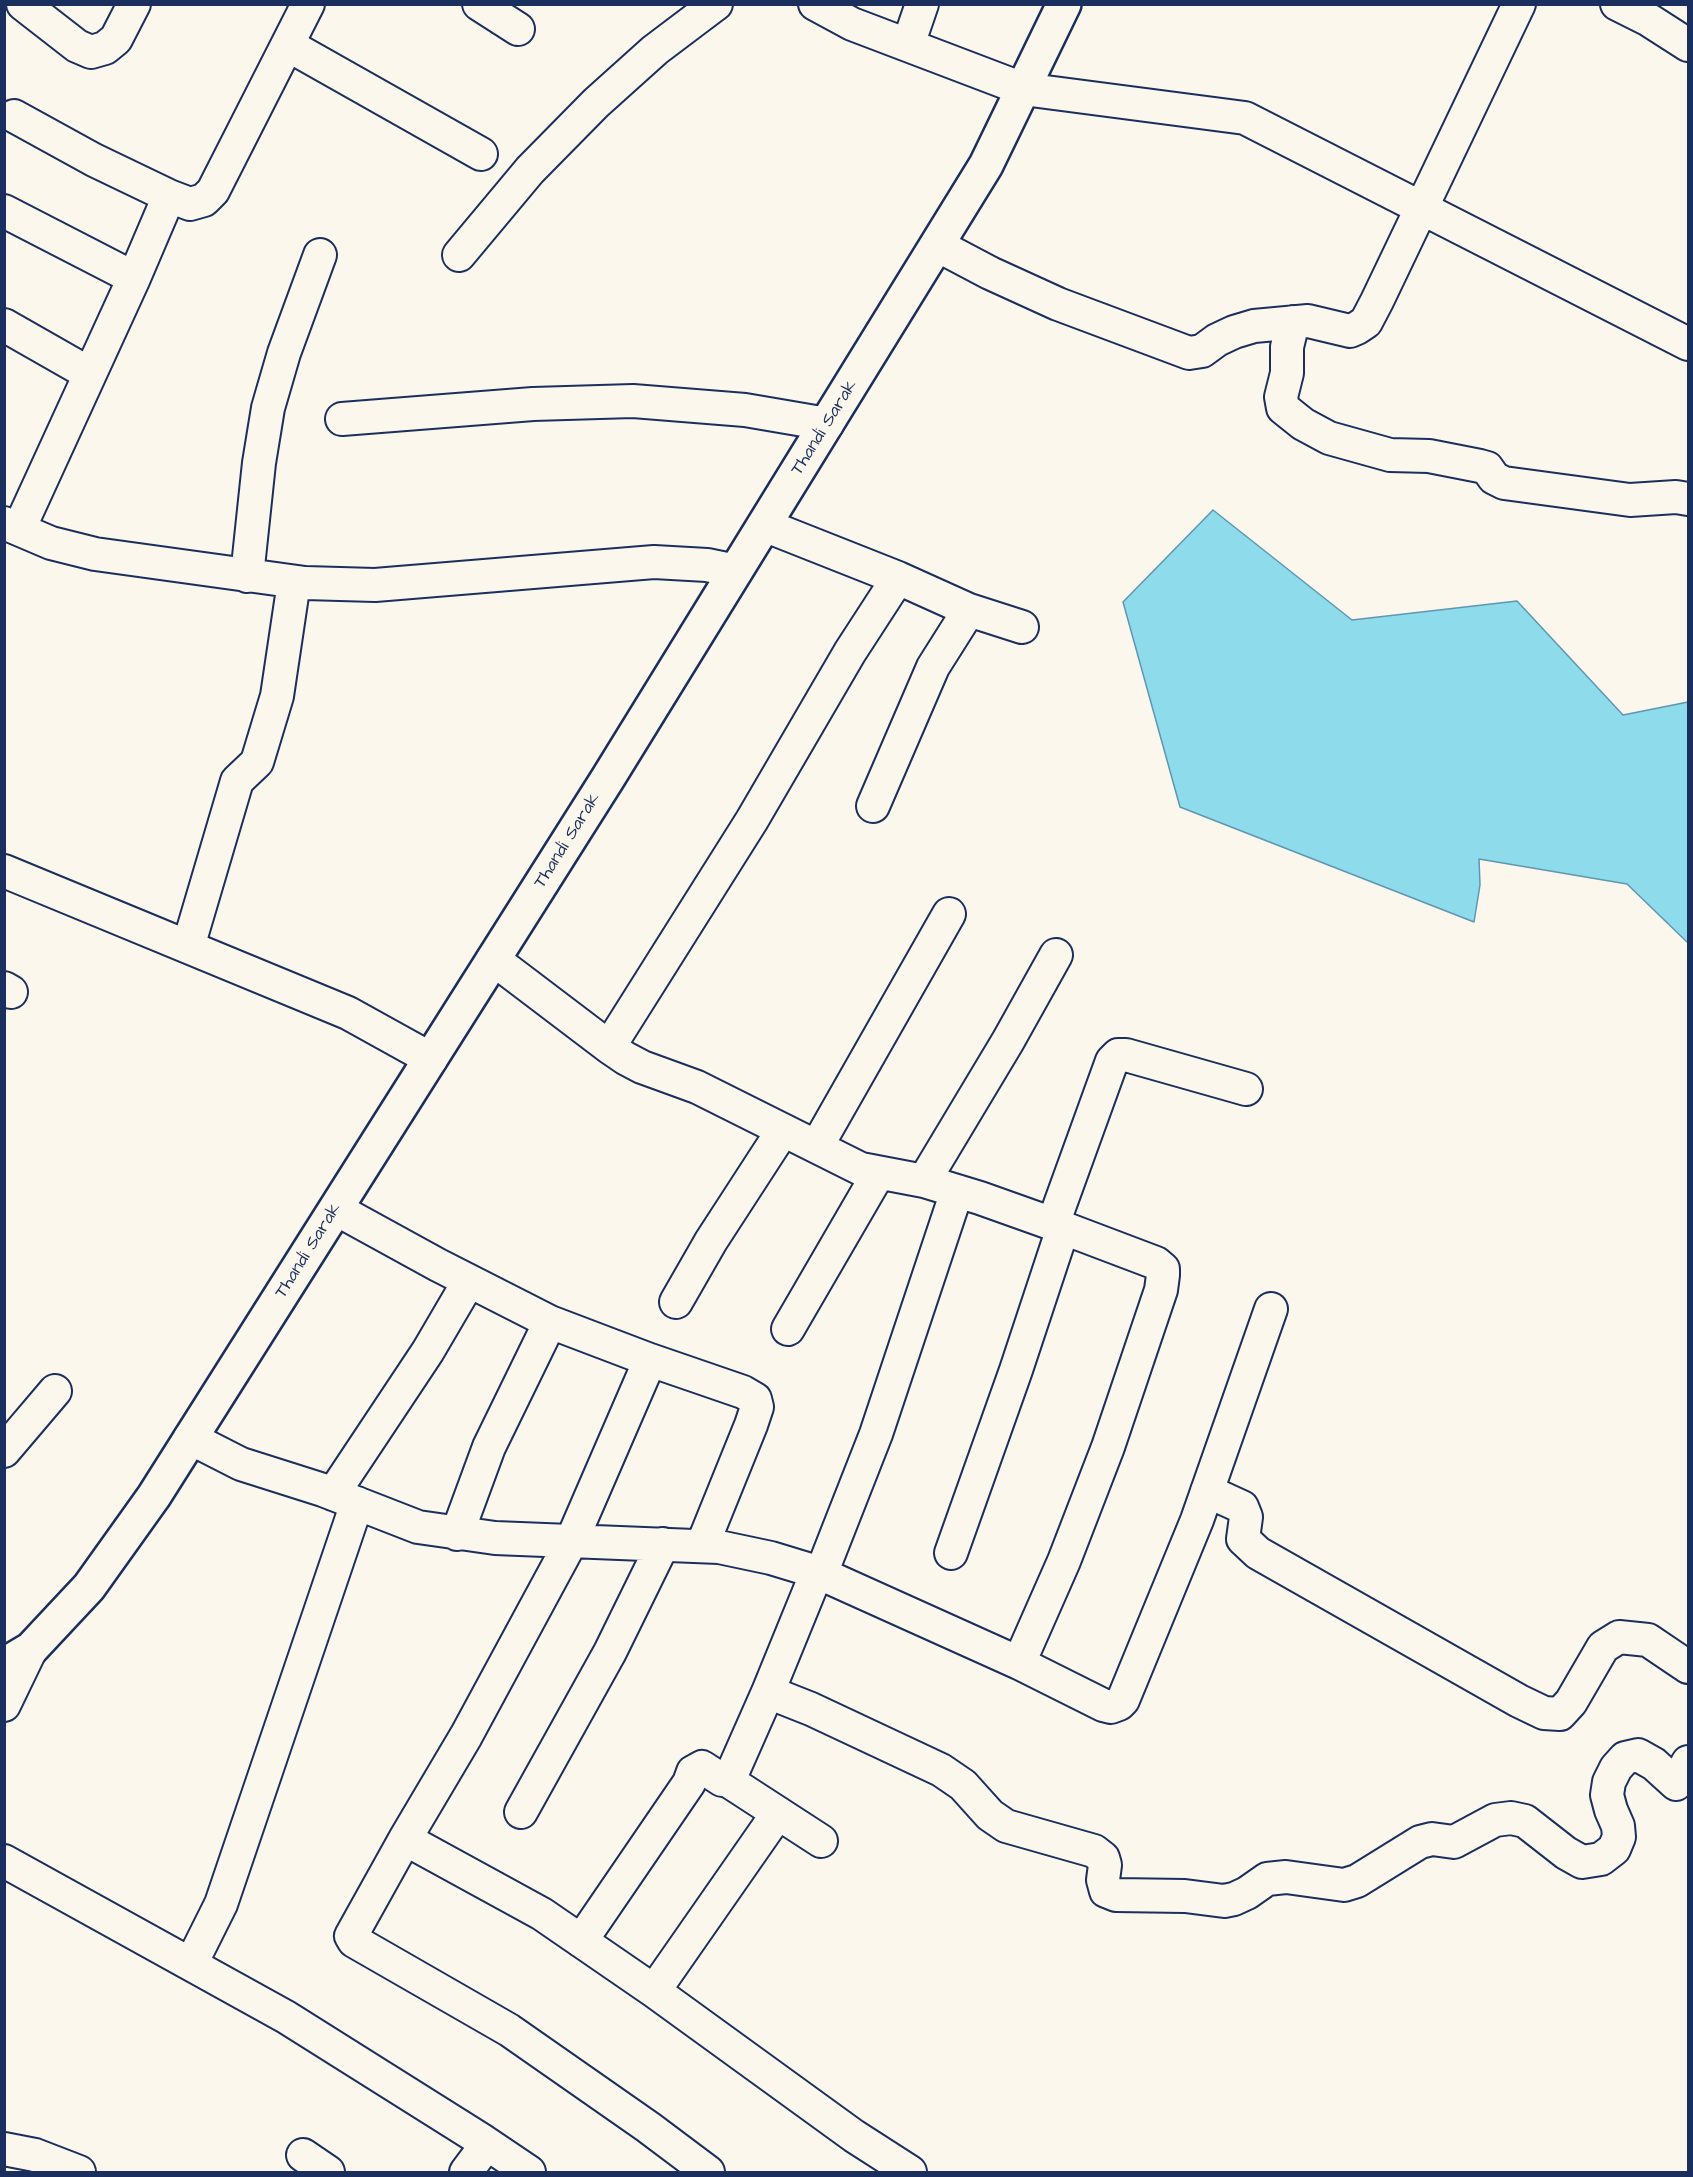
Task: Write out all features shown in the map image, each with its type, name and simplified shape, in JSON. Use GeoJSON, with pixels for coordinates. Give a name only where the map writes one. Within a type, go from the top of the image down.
{"type":"FeatureCollection","features":[{"type":"Feature","properties":{"kind":"main road","name":"Thandi Sarak"},"geometry":{"type":"LineString","coordinates":[[18,1657],[89,1587],[154,1496],[431,1059],[986,165],[1064,4]]}},
{"type":"Feature","properties":{"kind":"street"},"geometry":{"type":"LineString","coordinates":[[23,4],[77,46],[91,52],[105,48],[116,39],[134,4]]}},
{"type":"Feature","properties":{"kind":"street"},"geometry":{"type":"LineString","coordinates":[[14,116],[94,160],[169,196],[190,204],[204,200],[213,191],[308,4]]}},
{"type":"Feature","properties":{"kind":"street"},"geometry":{"type":"LineString","coordinates":[[479,4],[518,30]]}},
{"type":"Feature","properties":{"kind":"street"},"geometry":{"type":"LineString","coordinates":[[459,255],[530,170],[596,103],[656,50],[716,4]]}},
{"type":"Feature","properties":{"kind":"street"},"geometry":{"type":"LineString","coordinates":[[815,4],[852,24],[1023,89],[1245,118],[1689,344]]}},
{"type":"Feature","properties":{"kind":"street"},"geometry":{"type":"LineString","coordinates":[[908,45],[922,4]]}},
{"type":"Feature","properties":{"kind":"street"},"geometry":{"type":"LineString","coordinates":[[937,245],[990,273],[1058,304],[1189,353],[1203,351],[1217,340],[1254,326],[1308,321],[1350,331],[1365,322],[1423,208],[1519,4]]}},
{"type":"Feature","properties":{"kind":"street"},"geometry":{"type":"LineString","coordinates":[[1617,4],[1649,20],[1689,45]]}},
{"type":"Feature","properties":{"kind":"street"},"geometry":{"type":"LineString","coordinates":[[288,45],[480,154]]}},
{"type":"Feature","properties":{"kind":"street"},"geometry":{"type":"LineString","coordinates":[[169,196],[90,374],[12,526],[51,543],[95,554],[294,582],[375,585],[654,562],[707,565],[736,571]]}},
{"type":"Feature","properties":{"kind":"street"},"geometry":{"type":"LineString","coordinates":[[4,211],[134,278]]}},
{"type":"Feature","properties":{"kind":"street"},"geometry":{"type":"LineString","coordinates":[[247,576],[259,462],[268,408],[284,353],[320,255]]}},
{"type":"Feature","properties":{"kind":"street"},"geometry":{"type":"LineString","coordinates":[[1293,322],[1287,347],[1287,373],[1281,397],[1283,408],[1303,424],[1329,438],[1390,455],[1430,456],[1480,466],[1487,468],[1494,478],[1504,483],[1630,500],[1676,497],[1689,499]]}},
{"type":"Feature","properties":{"kind":"street"},"geometry":{"type":"LineString","coordinates":[[4,325],[90,374]]}},
{"type":"Feature","properties":{"kind":"street"},"geometry":{"type":"LineString","coordinates":[[342,419],[533,404],[633,401],[745,410],[827,424]]}},
{"type":"Feature","properties":{"kind":"street"},"geometry":{"type":"LineString","coordinates":[[764,525],[898,578],[969,610],[1022,627]]}},
{"type":"Feature","properties":{"kind":"street"},"geometry":{"type":"LineString","coordinates":[[609,1047],[752,820],[850,652],[898,578]]}},
{"type":"Feature","properties":{"kind":"street"},"geometry":{"type":"LineString","coordinates":[[188,947],[237,781],[257,762],[277,696],[294,582]]}},
{"type":"Feature","properties":{"kind":"street"},"geometry":{"type":"LineString","coordinates":[[873,806],[933,667],[969,610]]}},
{"type":"Feature","properties":{"kind":"street"},"geometry":{"type":"LineString","coordinates":[[4,871],[348,1013],[431,1059]]}},
{"type":"Feature","properties":{"kind":"street"},"geometry":{"type":"LineString","coordinates":[[817,1146],[949,914]]}},
{"type":"Feature","properties":{"kind":"street"},"geometry":{"type":"LineString","coordinates":[[924,1181],[1008,1041],[1056,955]]}},
{"type":"Feature","properties":{"kind":"street"},"geometry":{"type":"LineString","coordinates":[[493,959],[625,1059],[697,1087],[861,1169],[924,1181],[957,1191],[1156,1263],[1162,1269],[1161,1290],[1108,1447],[1064,1561],[1019,1663]]}},
{"type":"Feature","properties":{"kind":"street"},"geometry":{"type":"LineString","coordinates":[[951,1553],[1016,1370],[1058,1226],[1112,1061],[1118,1055],[1126,1055],[1246,1089]]}},
{"type":"Feature","properties":{"kind":"street"},"geometry":{"type":"LineString","coordinates":[[676,1302],[711,1241],[783,1130]]}},
{"type":"Feature","properties":{"kind":"street"},"geometry":{"type":"LineString","coordinates":[[788,1329],[878,1173]]}},
{"type":"Feature","properties":{"kind":"street"},"geometry":{"type":"LineString","coordinates":[[727,1780],[730,1778],[768,1692],[876,1434],[957,1191]]}},
{"type":"Feature","properties":{"kind":"street"},"geometry":{"type":"LineString","coordinates":[[336,1209],[550,1322],[743,1392],[755,1399],[757,1407],[752,1425],[721,1495],[702,1546]]}},
{"type":"Feature","properties":{"kind":"street"},"geometry":{"type":"LineString","coordinates":[[191,1964],[221,1904],[345,1499],[352,1469],[428,1352],[469,1281]]}},
{"type":"Feature","properties":{"kind":"street"},"geometry":{"type":"LineString","coordinates":[[190,1438],[241,1464],[345,1499],[418,1527],[495,1538],[719,1547],[771,1558],[819,1573],[1111,1707],[1123,1700],[1139,1664],[1207,1491],[1271,1308]]}},
{"type":"Feature","properties":{"kind":"street"},"geometry":{"type":"LineString","coordinates":[[457,1534],[489,1447],[550,1322]]}},
{"type":"Feature","properties":{"kind":"street"},"geometry":{"type":"LineString","coordinates":[[650,1360],[572,1540],[466,1736],[352,1932],[354,1941],[510,2030],[708,2172]]}},
{"type":"Feature","properties":{"kind":"street"},"geometry":{"type":"LineString","coordinates":[[4,1451],[55,1391]]}},
{"type":"Feature","properties":{"kind":"street"},"geometry":{"type":"LineString","coordinates":[[1207,1491],[1242,1507],[1246,1516],[1243,1539],[1258,1553],[1544,1713],[1560,1714],[1571,1702],[1603,1647],[1619,1637],[1648,1640],[1689,1667]]}},
{"type":"Feature","properties":{"kind":"street"},"geometry":{"type":"LineString","coordinates":[[521,1812],[609,1652],[663,1544]]}},
{"type":"Feature","properties":{"kind":"street"},"geometry":{"type":"LineString","coordinates":[[4,1705],[18,1657]]}},
{"type":"Feature","properties":{"kind":"street"},"geometry":{"type":"LineString","coordinates":[[768,1692],[811,1709],[941,1770],[963,1785],[990,1815],[1006,1826],[1094,1851],[1103,1858],[1106,1865],[1103,1881],[1106,1891],[1116,1895],[1185,1896],[1224,1901],[1248,1893],[1267,1879],[1286,1877],[1344,1885],[1357,1881],[1420,1842],[1432,1839],[1454,1842],[1496,1820],[1511,1818],[1526,1821],[1566,1853],[1582,1862],[1600,1859],[1614,1849],[1619,1837],[1618,1826],[1607,1795],[1609,1782],[1616,1768],[1625,1758],[1638,1755],[1684,1781]]}},
{"type":"Feature","properties":{"kind":"street"},"geometry":{"type":"LineString","coordinates":[[581,1941],[689,1783],[693,1772],[702,1767],[722,1780],[727,1780],[821,1841]]}},
{"type":"Feature","properties":{"kind":"street"},"geometry":{"type":"LineString","coordinates":[[654,1991],[778,1813]]}},
{"type":"Feature","properties":{"kind":"street"},"geometry":{"type":"LineString","coordinates":[[405,1839],[542,1914],[654,1991],[854,2136],[910,2172]]}},
{"type":"Feature","properties":{"kind":"street"},"geometry":{"type":"LineString","coordinates":[[4,1861],[286,2017],[529,2172]]}},
{"type":"Feature","properties":{"kind":"street"},"geometry":{"type":"LineString","coordinates":[[466,2172],[487,2144]]}},
{"type":"Feature","properties":{"kind":"street"},"geometry":{"type":"LineString","coordinates":[[4,2149],[35,2155],[79,2172]]}},
{"type":"Feature","properties":{"kind":"water"},"geometry":{"type":"Polygon","coordinates":[[[1213,510],[1352,620],[1517,601],[1623,715],[1688,702],[1688,943],[1627,884],[1479,859],[1480,885],[1474,922],[1180,807],[1123,602],[1213,510]]]}}]}
